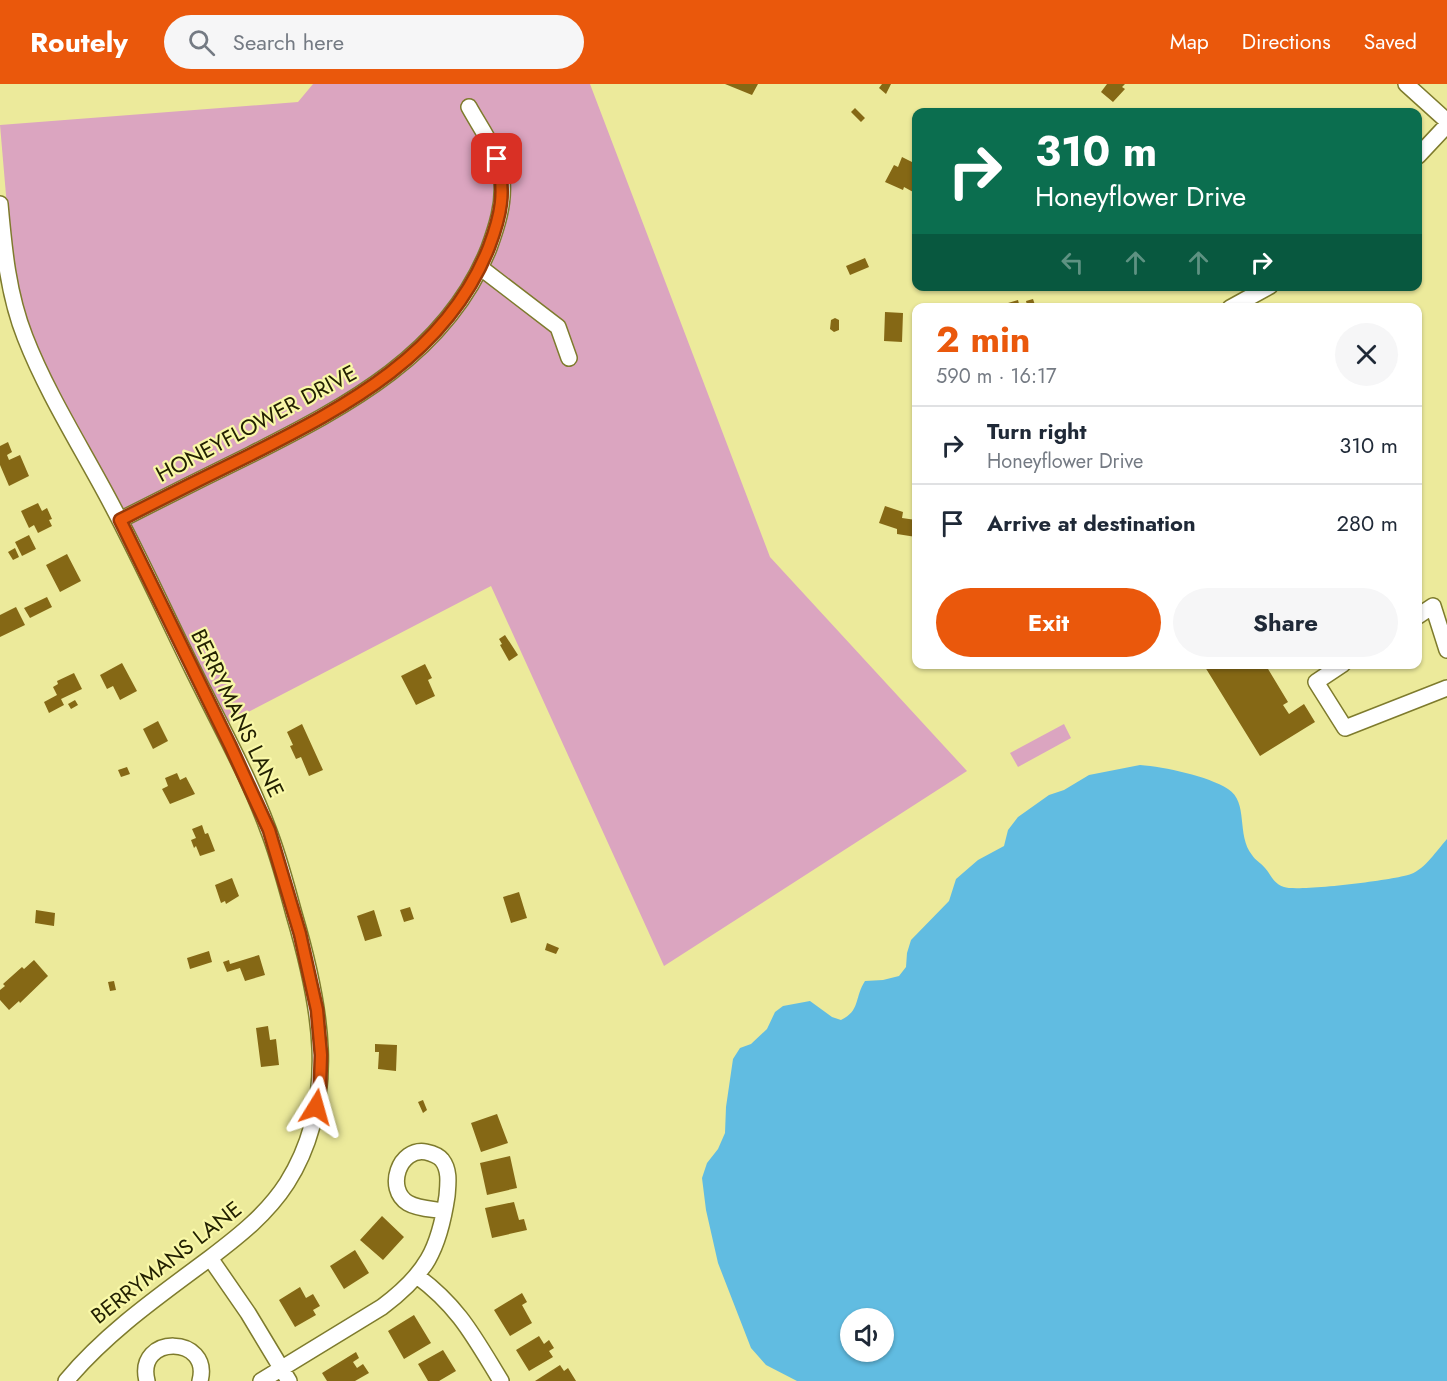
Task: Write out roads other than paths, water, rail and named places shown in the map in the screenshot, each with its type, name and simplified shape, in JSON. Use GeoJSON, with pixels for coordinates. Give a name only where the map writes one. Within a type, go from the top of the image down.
{"type":"FeatureCollection","features":[{"type":"Feature","properties":{"kind":"street"},"geometry":{"type":"LineString","coordinates":[[1406,84],[1447,123],[1422,151]]}},
{"type":"Feature","properties":{"kind":"street","name":"HONEYFLOWER DRIVE"},"geometry":{"type":"LineString","coordinates":[[120,520],[309,424],[371,389],[420,347],[447,319],[480,268],[500,216],[502,179],[497,159],[469,107]]}},
{"type":"Feature","properties":{"kind":"street","name":"BERRYMANS LANE"},"geometry":{"type":"LineString","coordinates":[[0,204],[7,275],[25,337],[37,365],[120,520],[269,830],[300,934],[320,1027],[320,1086],[312,1126],[298,1163],[287,1182],[258,1219],[104,1340],[66,1381]]}},
{"type":"Feature","properties":{"kind":"street"},"geometry":{"type":"LineString","coordinates":[[480,268],[558,327],[569,358]]}},
{"type":"Feature","properties":{"kind":"street"},"geometry":{"type":"LineString","coordinates":[[1239,303],[1261,291]]}},
{"type":"Feature","properties":{"kind":"street"},"geometry":{"type":"LineString","coordinates":[[1422,613],[1433,606],[1447,650]]}},
{"type":"Feature","properties":{"kind":"street"},"geometry":{"type":"LineString","coordinates":[[1336,669],[1316,682],[1345,728],[1447,688]]}},
{"type":"Feature","properties":{"kind":"street"},"geometry":{"type":"LineString","coordinates":[[261,1381],[286,1375],[397,1296],[417,1276],[431,1256],[439,1236],[444,1211]]}},
{"type":"Feature","properties":{"kind":"street"},"geometry":{"type":"LineString","coordinates":[[210,1258],[248,1313],[286,1375]]}},
{"type":"Feature","properties":{"kind":"street"},"geometry":{"type":"LineString","coordinates":[[417,1276],[438,1291],[466,1323],[501,1381]]}},
{"type":"Feature","properties":{"kind":"street"},"geometry":{"type":"LineString","coordinates":[[147,1381],[146,1368],[150,1357],[159,1349],[168,1346],[188,1349],[195,1355],[201,1366],[200,1381]]}},
{"type":"Feature","properties":{"kind":"water"},"geometry":{"type":"Polygon","coordinates":[[[1140,765],[1186,773],[1220,784],[1234,795],[1238,802],[1244,838],[1253,857],[1275,881],[1284,887],[1347,885],[1411,874],[1426,864],[1447,839],[1447,1381],[797,1381],[766,1365],[751,1348],[718,1263],[706,1210],[702,1178],[707,1163],[718,1149],[725,1133],[726,1107],[733,1059],[740,1048],[751,1044],[767,1029],[775,1012],[783,1006],[810,1001],[832,1017],[841,1020],[852,1012],[865,981],[899,976],[906,967],[911,940],[949,901],[956,879],[978,860],[1004,846],[1008,830],[1018,817],[1049,795],[1064,790],[1089,775],[1140,765]]]}}]}
